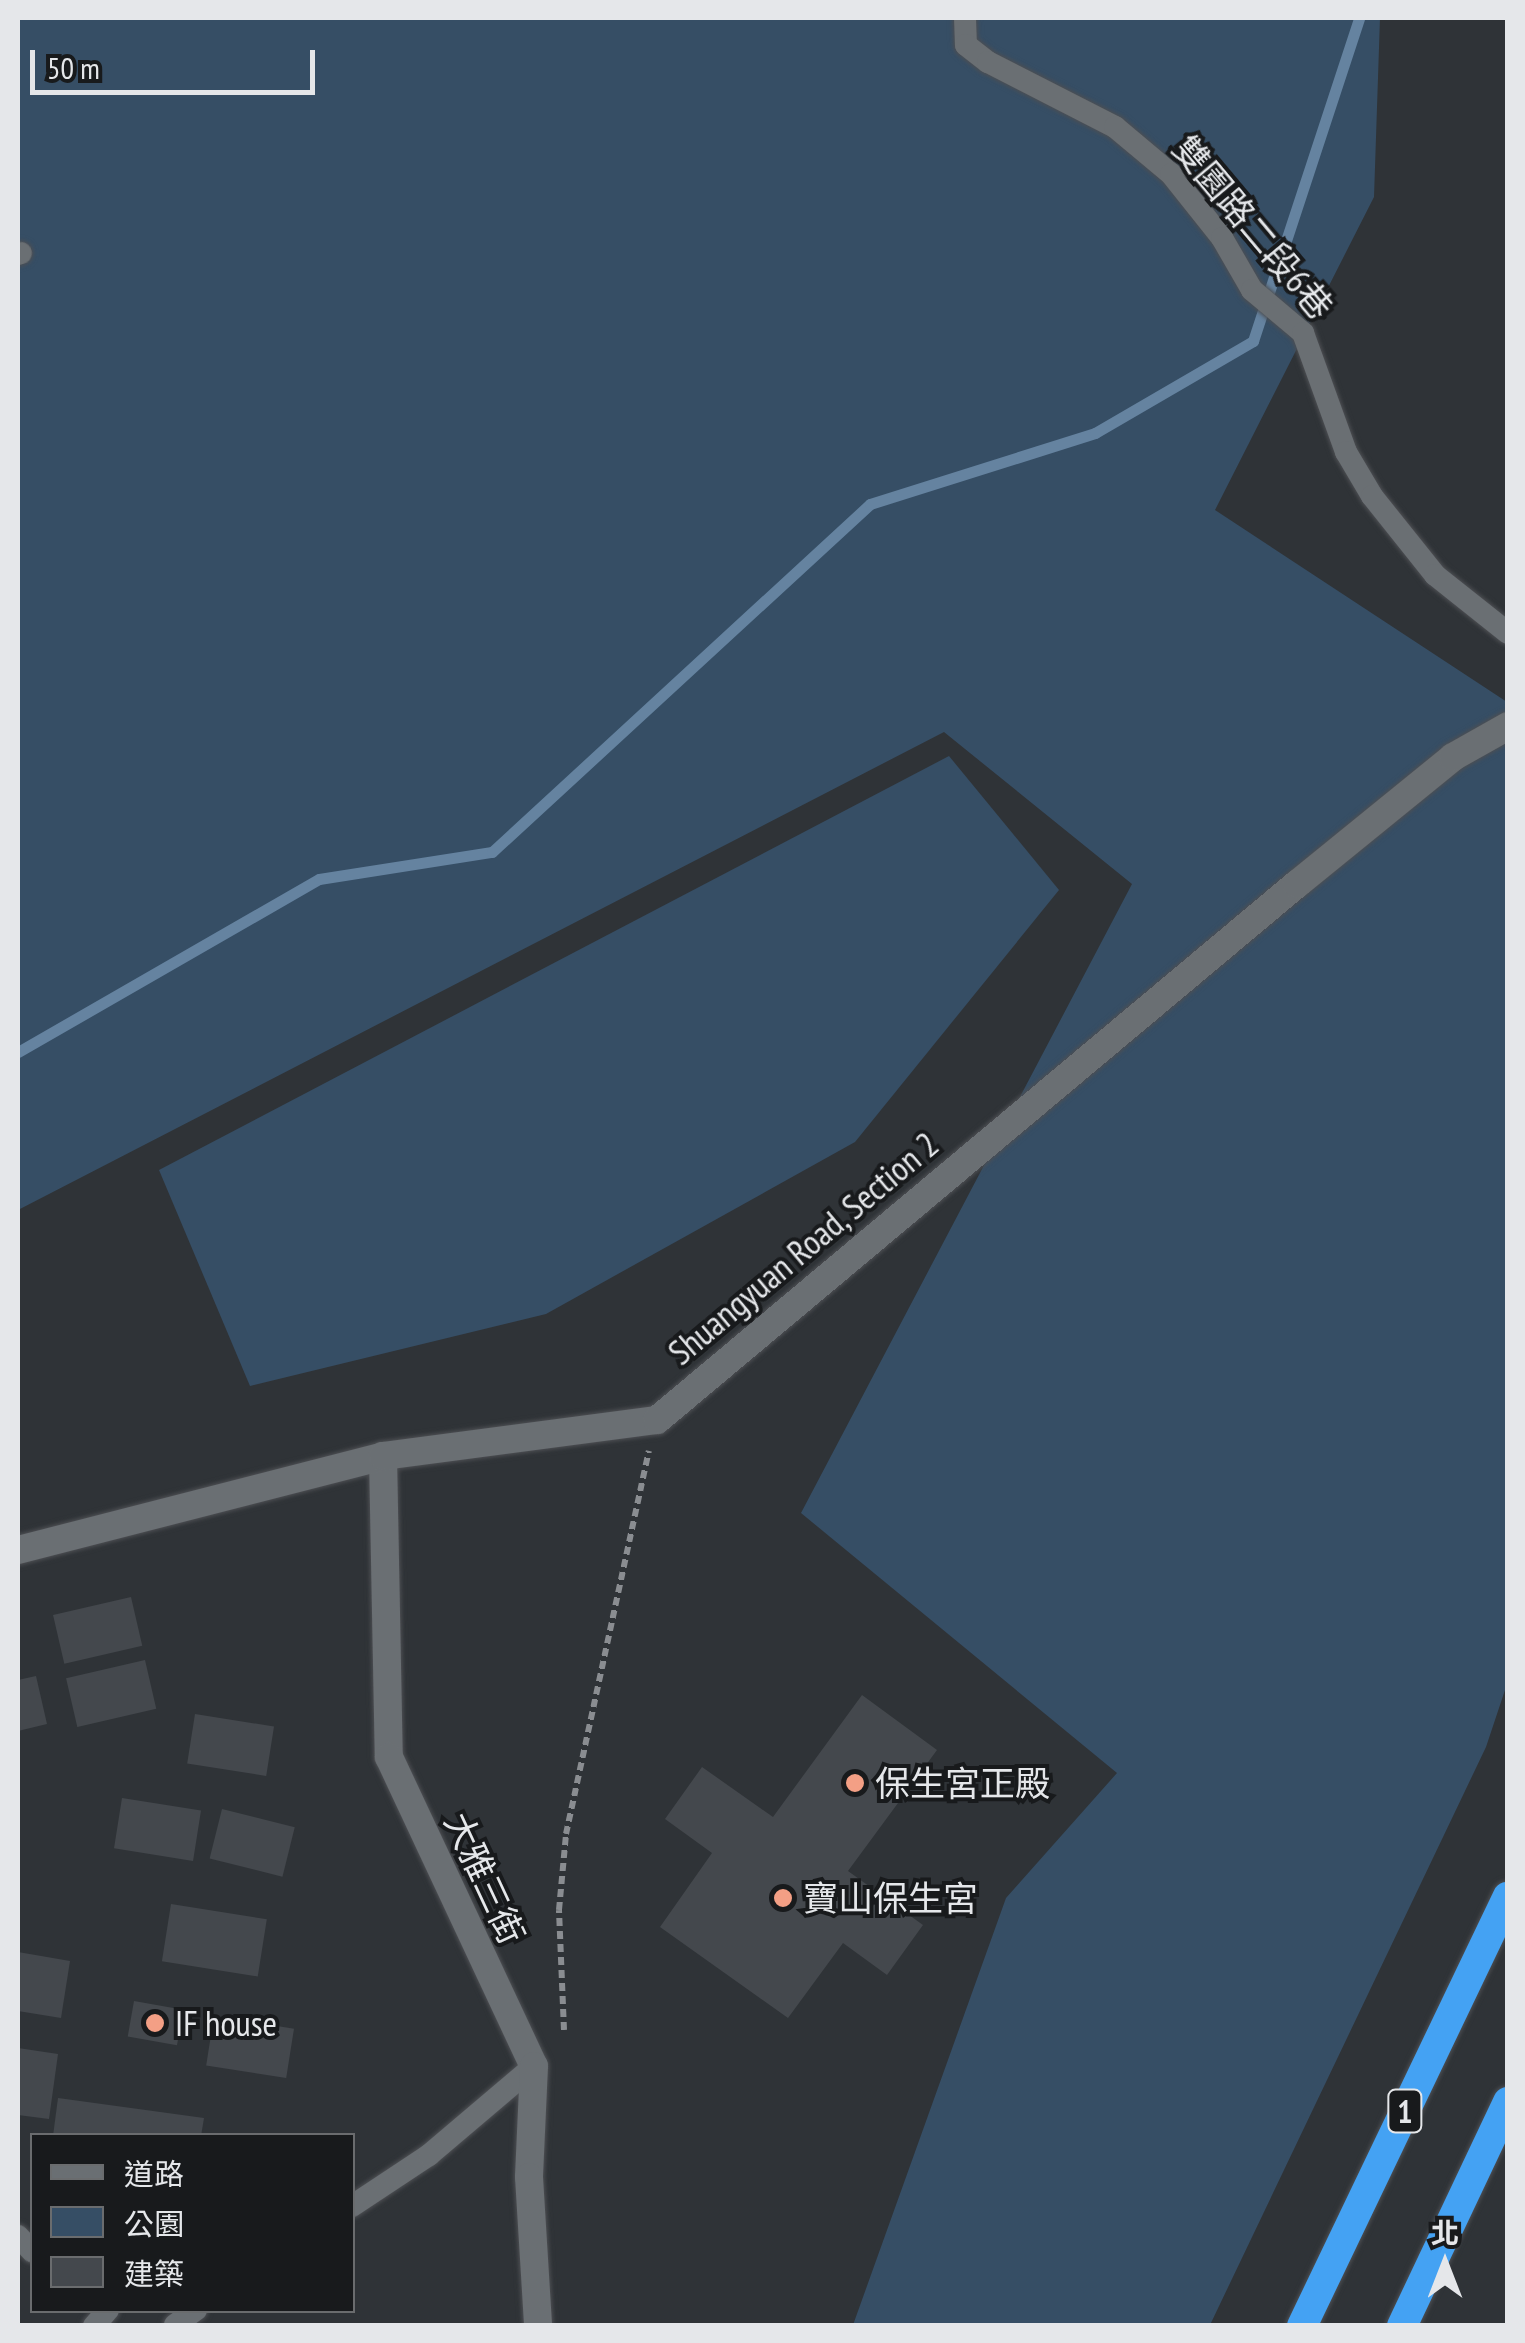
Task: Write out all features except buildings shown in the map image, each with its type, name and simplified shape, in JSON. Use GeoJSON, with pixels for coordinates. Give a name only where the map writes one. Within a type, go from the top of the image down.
{"type":"FeatureCollection","features":[{"type":"Feature","properties":{"kind":"highway","name":"1"},"geometry":{"type":"LineString","coordinates":[[1302,2326],[1508,1897]]}},
{"type":"Feature","properties":{"kind":"highway"},"geometry":{"type":"LineString","coordinates":[[1402,2326],[1508,2102]]}},
{"type":"Feature","properties":{"kind":"street","name":"Shuangyuan Road, Section 2"},"geometry":{"type":"LineString","coordinates":[[657,1420],[1296,884],[1453,758],[1508,726]]}},
{"type":"Feature","properties":{"kind":"street"},"geometry":{"type":"LineString","coordinates":[[18,1550],[382,1456],[657,1420]]}},
{"type":"Feature","properties":{"kind":"street","name":"大雅三街"},"geometry":{"type":"LineString","coordinates":[[382,1456],[389,1757],[534,2066],[530,2194],[538,2326]]}},
{"type":"Feature","properties":{"kind":"lane","name":"雙園路二段6巷"},"geometry":{"type":"LineString","coordinates":[[965,18],[966,45],[988,62],[1116,128],[1171,174],[1222,238],[1252,290],[1303,333],[1346,452],[1372,496],[1435,576],[1508,632]]}},
{"type":"Feature","properties":{"kind":"lane"},"geometry":{"type":"LineString","coordinates":[[355,2204],[429,2155],[534,2066]]}},
{"type":"Feature","properties":{"kind":"path","name":"大雅三街"},"geometry":{"type":"LineString","coordinates":[[564,2030],[558,1910],[566,1834],[657,1420]]}},
{"type":"Feature","properties":{"kind":"green space"},"geometry":{"type":"Polygon","coordinates":[[[18,18],[1380,18],[1374,197],[1215,510],[1507,702],[1507,1684],[1486,1747],[1210,2325],[853,2325],[1006,1898],[1117,1773],[801,1513],[1132,884],[944,732],[18,1210],[18,18]]]}},
{"type":"Feature","properties":{"kind":"green space"},"geometry":{"type":"Polygon","coordinates":[[[949,756],[1059,890],[855,1142],[546,1314],[250,1386],[159,1170],[949,756]]]}},
{"type":"Feature","properties":{"kind":"waterway"},"geometry":{"type":"LineString","coordinates":[[18,1052],[319,879],[492,852],[870,504],[1095,433],[1253,341],[1359,18]]}},
{"type":"Feature","properties":{"kind":"place","name":"保生宮正殿"},"geometry":{"type":"Point","coordinates":[855,1783]}},
{"type":"Feature","properties":{"kind":"place","name":"寶山保生宮"},"geometry":{"type":"Point","coordinates":[783,1898]}},
{"type":"Feature","properties":{"kind":"place","name":"IF house"},"geometry":{"type":"Point","coordinates":[155,2023]}}]}
